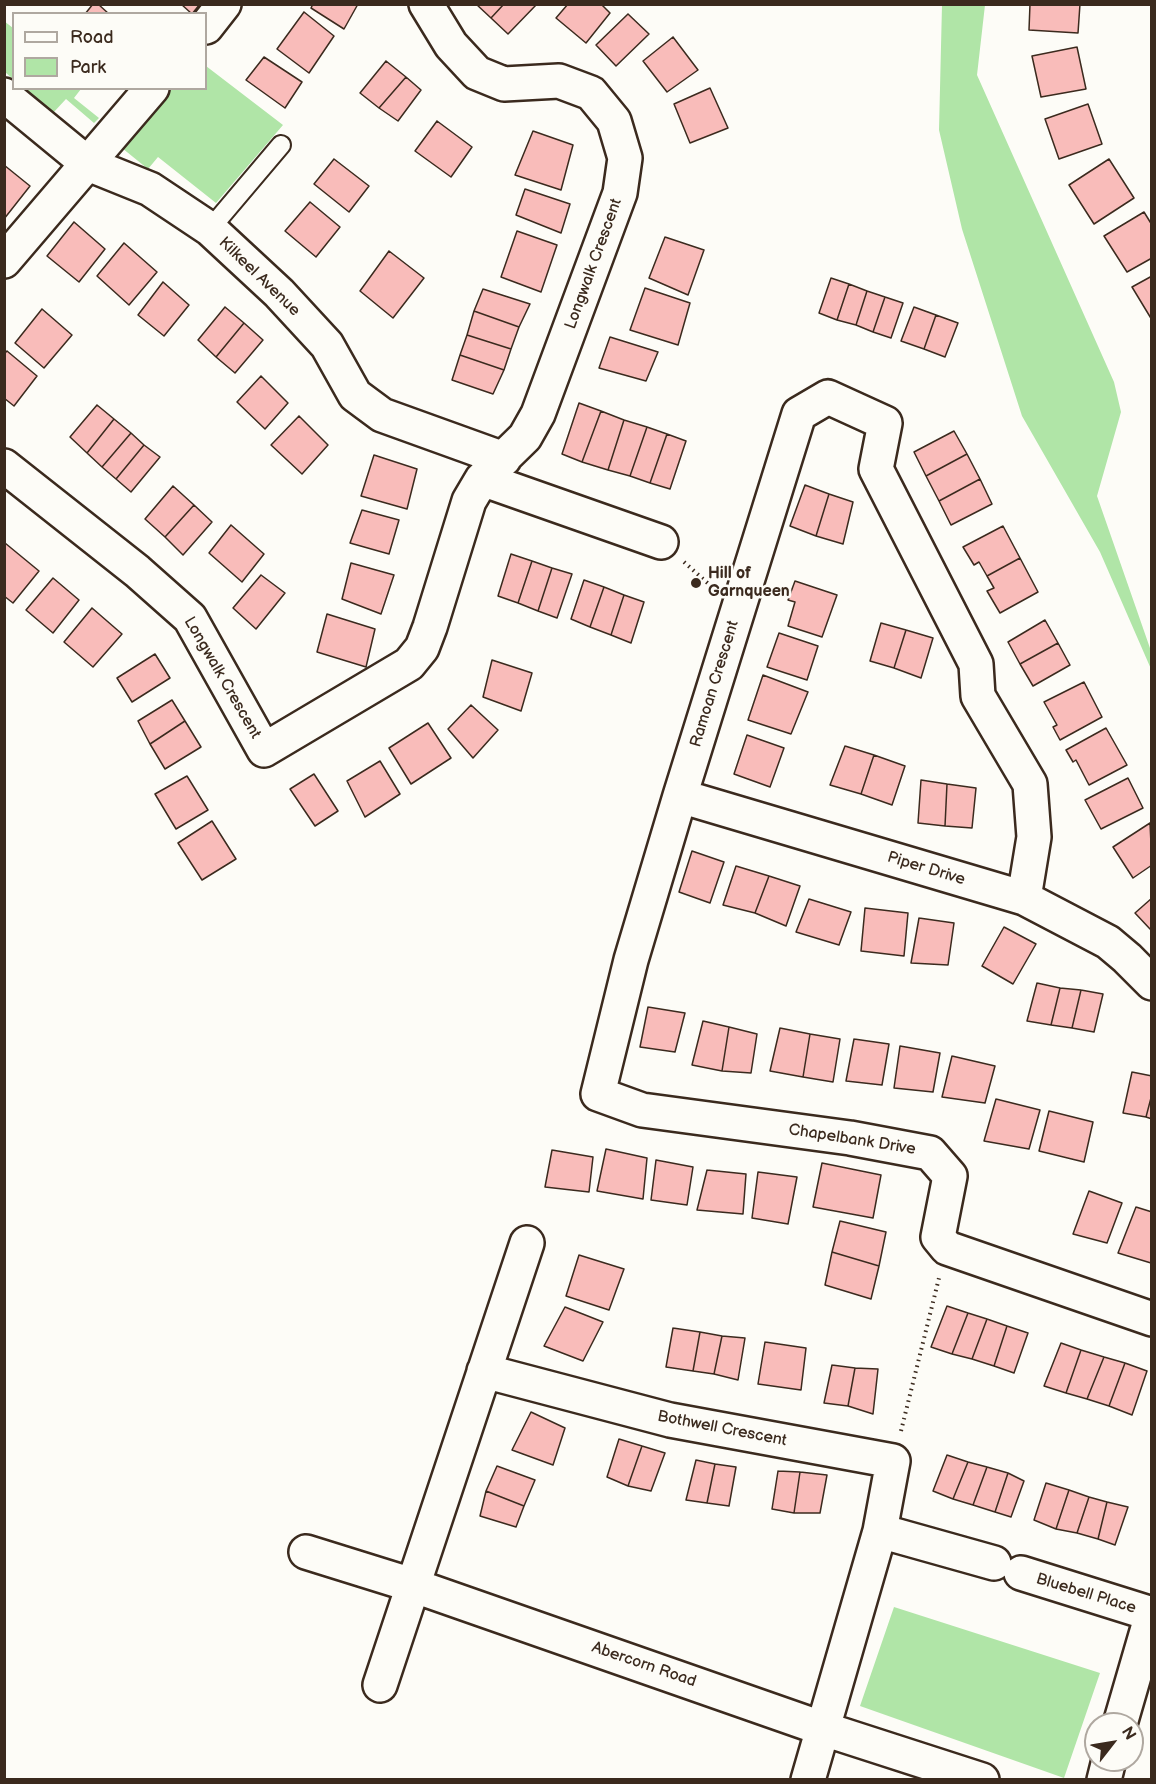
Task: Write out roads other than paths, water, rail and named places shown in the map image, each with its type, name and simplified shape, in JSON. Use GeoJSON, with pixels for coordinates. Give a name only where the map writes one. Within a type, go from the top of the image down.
{"type":"FeatureCollection","features":[{"type":"Feature","properties":{"kind":"street"},"geometry":{"type":"LineString","coordinates":[[207,26],[224,4]]}},
{"type":"Feature","properties":{"kind":"street","name":"Longwalk Crescent"},"geometry":{"type":"LineString","coordinates":[[4,466],[137,571],[190,618],[264,750],[410,664],[422,648],[430,627],[469,501],[493,469],[525,437],[538,414],[620,193],[625,158],[614,121],[591,93],[559,81],[504,84],[477,73],[451,45],[426,4]]}},
{"type":"Feature","properties":{"kind":"street"},"geometry":{"type":"LineString","coordinates":[[4,261],[150,90]]}},
{"type":"Feature","properties":{"kind":"street","name":"Kilkeel Avenue"},"geometry":{"type":"LineString","coordinates":[[4,95],[88,164],[150,189],[210,229],[279,293],[327,345],[355,395],[382,415],[493,469]]}},
{"type":"Feature","properties":{"kind":"street","name":"Ramoan Crescent"},"geometry":{"type":"LineString","coordinates":[[598,1094],[631,960],[799,414],[828,397],[885,423],[876,469],[976,664],[978,696],[1030,784],[1034,837],[1024,898]]}},
{"type":"Feature","properties":{"kind":"street"},"geometry":{"type":"LineString","coordinates":[[493,469],[661,542]]}},
{"type":"Feature","properties":{"kind":"street","name":"Piper Drive"},"geometry":{"type":"LineString","coordinates":[[680,796],[1024,898],[1108,942],[1152,983]]}},
{"type":"Feature","properties":{"kind":"street","name":"Chapelbank Drive"},"geometry":{"type":"LineString","coordinates":[[598,1094],[642,1110],[850,1138],[930,1153],[950,1176],[938,1236],[947,1248],[1152,1319]]}},
{"type":"Feature","properties":{"kind":"street"},"geometry":{"type":"LineString","coordinates":[[380,1684],[527,1243]]}},
{"type":"Feature","properties":{"kind":"street","name":"Bothwell Crescent"},"geometry":{"type":"LineString","coordinates":[[484,1371],[670,1419],[893,1461],[880,1531]]}},
{"type":"Feature","properties":{"kind":"street"},"geometry":{"type":"LineString","coordinates":[[808,1779],[880,1531]]}},
{"type":"Feature","properties":{"kind":"street","name":"Bluebell Place"},"geometry":{"type":"LineString","coordinates":[[880,1531],[1152,1614],[1123,1712]]}},
{"type":"Feature","properties":{"kind":"street","name":"Abercorn Road"},"geometry":{"type":"LineString","coordinates":[[306,1552],[412,1585],[824,1729],[982,1779]]}},
{"type":"Feature","properties":{"kind":"lane"},"geometry":{"type":"LineString","coordinates":[[210,229],[280,145]]}},
{"type":"Feature","properties":{"kind":"place","name":"Hill of Garnqueen"},"geometry":{"type":"Point","coordinates":[696,583]}}]}
